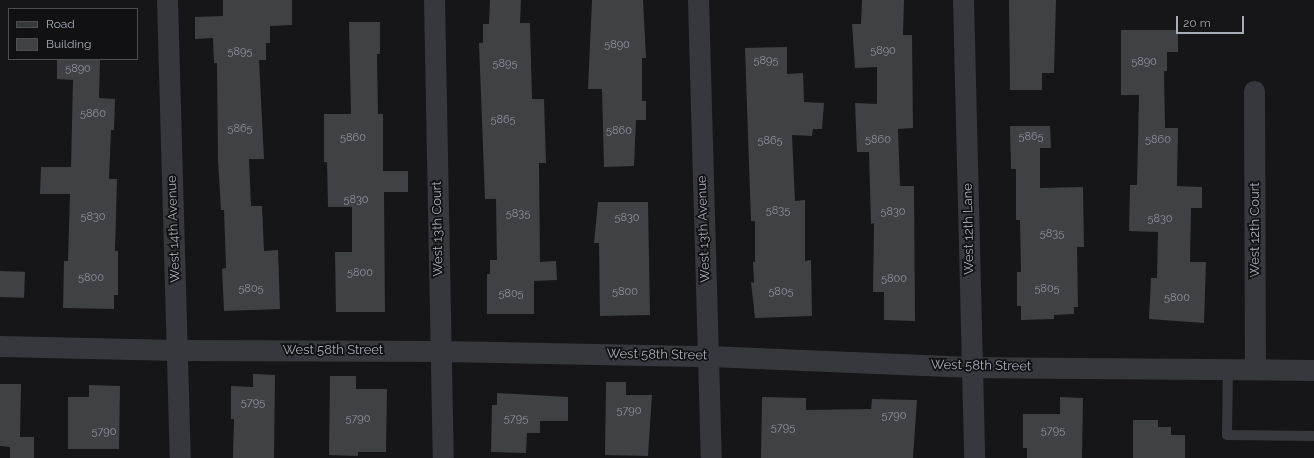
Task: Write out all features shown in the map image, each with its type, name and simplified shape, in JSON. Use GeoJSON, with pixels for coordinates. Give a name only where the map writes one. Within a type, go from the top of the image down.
{"type":"FeatureCollection","features":[{"type":"Feature","properties":{"kind":"street","name":"West 14th Avenue"},"geometry":{"type":"LineString","coordinates":[[167,0],[180,458]]}},
{"type":"Feature","properties":{"kind":"street","name":"West 13th Court"},"geometry":{"type":"LineString","coordinates":[[434,0],[442,458]]}},
{"type":"Feature","properties":{"kind":"street","name":"West 13th Avenue"},"geometry":{"type":"LineString","coordinates":[[698,0],[711,458]]}},
{"type":"Feature","properties":{"kind":"street","name":"West 12th Lane"},"geometry":{"type":"LineString","coordinates":[[963,0],[974,458]]}},
{"type":"Feature","properties":{"kind":"street","name":"West 12th Court"},"geometry":{"type":"LineString","coordinates":[[1254,91],[1255,369]]}},
{"type":"Feature","properties":{"kind":"street","name":"West 58th Street"},"geometry":{"type":"LineString","coordinates":[[0,346],[177,350],[440,351],[708,356],[972,367],[1228,368],[1314,370]]}},
{"type":"Feature","properties":{"kind":"lane"},"geometry":{"type":"LineString","coordinates":[[1228,368],[1228,435],[1314,436]]}},
{"type":"Feature","properties":{"kind":"building"},"geometry":{"type":"Polygon","coordinates":[[[223,0],[292,0],[292,25],[270,26],[270,43],[266,43],[266,60],[259,60],[264,159],[249,159],[251,206],[262,206],[264,251],[278,250],[280,309],[224,311],[222,269],[226,268],[224,210],[221,210],[218,160],[217,63],[214,63],[213,38],[195,39],[195,17],[223,16],[223,0]]]}},
{"type":"Feature","properties":{"kind":"building"},"geometry":{"type":"Polygon","coordinates":[[[490,0],[521,0],[520,23],[530,23],[532,99],[544,99],[546,163],[539,163],[540,262],[556,261],[557,280],[534,281],[534,314],[487,314],[487,274],[490,274],[490,260],[497,260],[496,199],[485,199],[479,43],[483,43],[483,24],[489,24],[490,0]]]}},
{"type":"Feature","properties":{"kind":"building"},"geometry":{"type":"Polygon","coordinates":[[[592,0],[643,0],[646,58],[642,58],[642,101],[646,101],[646,120],[636,120],[634,166],[604,167],[602,89],[588,89],[592,0]]]}},
{"type":"Feature","properties":{"kind":"building"},"geometry":{"type":"Polygon","coordinates":[[[862,0],[904,0],[903,35],[912,35],[913,128],[898,129],[900,186],[914,186],[915,321],[884,320],[884,292],[873,292],[874,223],[871,224],[869,152],[857,152],[855,103],[877,104],[877,67],[855,68],[852,24],[861,24],[862,0]]]}},
{"type":"Feature","properties":{"kind":"building"},"geometry":{"type":"Polygon","coordinates":[[[1009,0],[1056,0],[1054,73],[1042,73],[1042,90],[1010,90],[1009,0]]]}},
{"type":"Feature","properties":{"kind":"building"},"geometry":{"type":"Polygon","coordinates":[[[349,22],[380,22],[380,54],[377,54],[378,114],[383,114],[383,171],[408,171],[408,192],[384,192],[385,312],[336,312],[335,252],[352,252],[352,207],[328,207],[327,162],[324,162],[324,114],[351,114],[349,22]]]}},
{"type":"Feature","properties":{"kind":"building"},"geometry":{"type":"Polygon","coordinates":[[[1121,30],[1178,30],[1178,52],[1167,52],[1167,71],[1164,71],[1165,128],[1178,128],[1177,186],[1202,187],[1202,208],[1191,208],[1190,262],[1206,262],[1204,323],[1149,319],[1151,278],[1157,278],[1158,232],[1129,231],[1130,185],[1137,185],[1139,95],[1121,95],[1121,30]]]}},
{"type":"Feature","properties":{"kind":"building"},"geometry":{"type":"Polygon","coordinates":[[[787,47],[787,74],[803,73],[804,102],[824,103],[822,129],[813,129],[812,136],[792,135],[795,201],[805,200],[805,261],[811,260],[812,316],[755,318],[751,282],[754,283],[753,262],[755,262],[755,221],[751,221],[745,48],[787,47]]]}},
{"type":"Feature","properties":{"kind":"building"},"geometry":{"type":"Polygon","coordinates":[[[57,60],[100,60],[99,98],[115,99],[114,130],[111,130],[109,179],[117,179],[115,251],[118,251],[118,295],[114,295],[114,309],[63,308],[64,261],[68,261],[70,194],[40,194],[41,167],[71,167],[73,80],[57,79],[57,60]]]}},
{"type":"Feature","properties":{"kind":"building"},"geometry":{"type":"Polygon","coordinates":[[[1010,126],[1050,126],[1051,148],[1040,148],[1040,188],[1083,187],[1084,247],[1077,247],[1078,307],[1074,307],[1074,314],[1054,315],[1054,319],[1021,320],[1021,306],[1017,306],[1017,272],[1021,272],[1020,220],[1016,220],[1016,169],[1011,169],[1010,126]]]}},
{"type":"Feature","properties":{"kind":"building"},"geometry":{"type":"Polygon","coordinates":[[[598,202],[648,202],[650,315],[600,316],[599,243],[594,243],[598,202]]]}},
{"type":"Feature","properties":{"kind":"building"},"geometry":{"type":"Polygon","coordinates":[[[0,271],[25,272],[24,298],[0,297],[0,271]]]}},
{"type":"Feature","properties":{"kind":"building"},"geometry":{"type":"Polygon","coordinates":[[[253,374],[275,375],[274,458],[233,458],[234,419],[231,419],[231,386],[253,387],[253,374]]]}},
{"type":"Feature","properties":{"kind":"building"},"geometry":{"type":"Polygon","coordinates":[[[330,376],[356,376],[356,389],[387,389],[386,452],[358,452],[358,456],[329,455],[330,376]]]}},
{"type":"Feature","properties":{"kind":"building"},"geometry":{"type":"Polygon","coordinates":[[[606,382],[626,382],[626,395],[652,395],[648,456],[605,455],[606,382]]]}},
{"type":"Feature","properties":{"kind":"building"},"geometry":{"type":"Polygon","coordinates":[[[0,384],[21,384],[20,437],[34,437],[34,458],[10,458],[10,447],[0,446],[0,384]]]}},
{"type":"Feature","properties":{"kind":"building"},"geometry":{"type":"Polygon","coordinates":[[[89,385],[120,386],[119,449],[68,449],[68,397],[89,397],[89,385]]]}},
{"type":"Feature","properties":{"kind":"building"},"geometry":{"type":"Polygon","coordinates":[[[497,393],[568,397],[568,421],[540,421],[540,433],[527,433],[526,453],[491,452],[492,405],[497,405],[497,393]]]}},
{"type":"Feature","properties":{"kind":"building"},"geometry":{"type":"Polygon","coordinates":[[[762,397],[806,398],[806,410],[871,409],[872,399],[917,400],[913,458],[761,458],[762,397]]]}},
{"type":"Feature","properties":{"kind":"building"},"geometry":{"type":"Polygon","coordinates":[[[1060,397],[1083,398],[1082,458],[1027,458],[1027,448],[1023,448],[1023,414],[1060,414],[1060,397]]]}},
{"type":"Feature","properties":{"kind":"building"},"geometry":{"type":"Polygon","coordinates":[[[1133,420],[1158,420],[1158,427],[1171,427],[1171,435],[1185,435],[1185,458],[1133,458],[1133,420]]]}}]}
